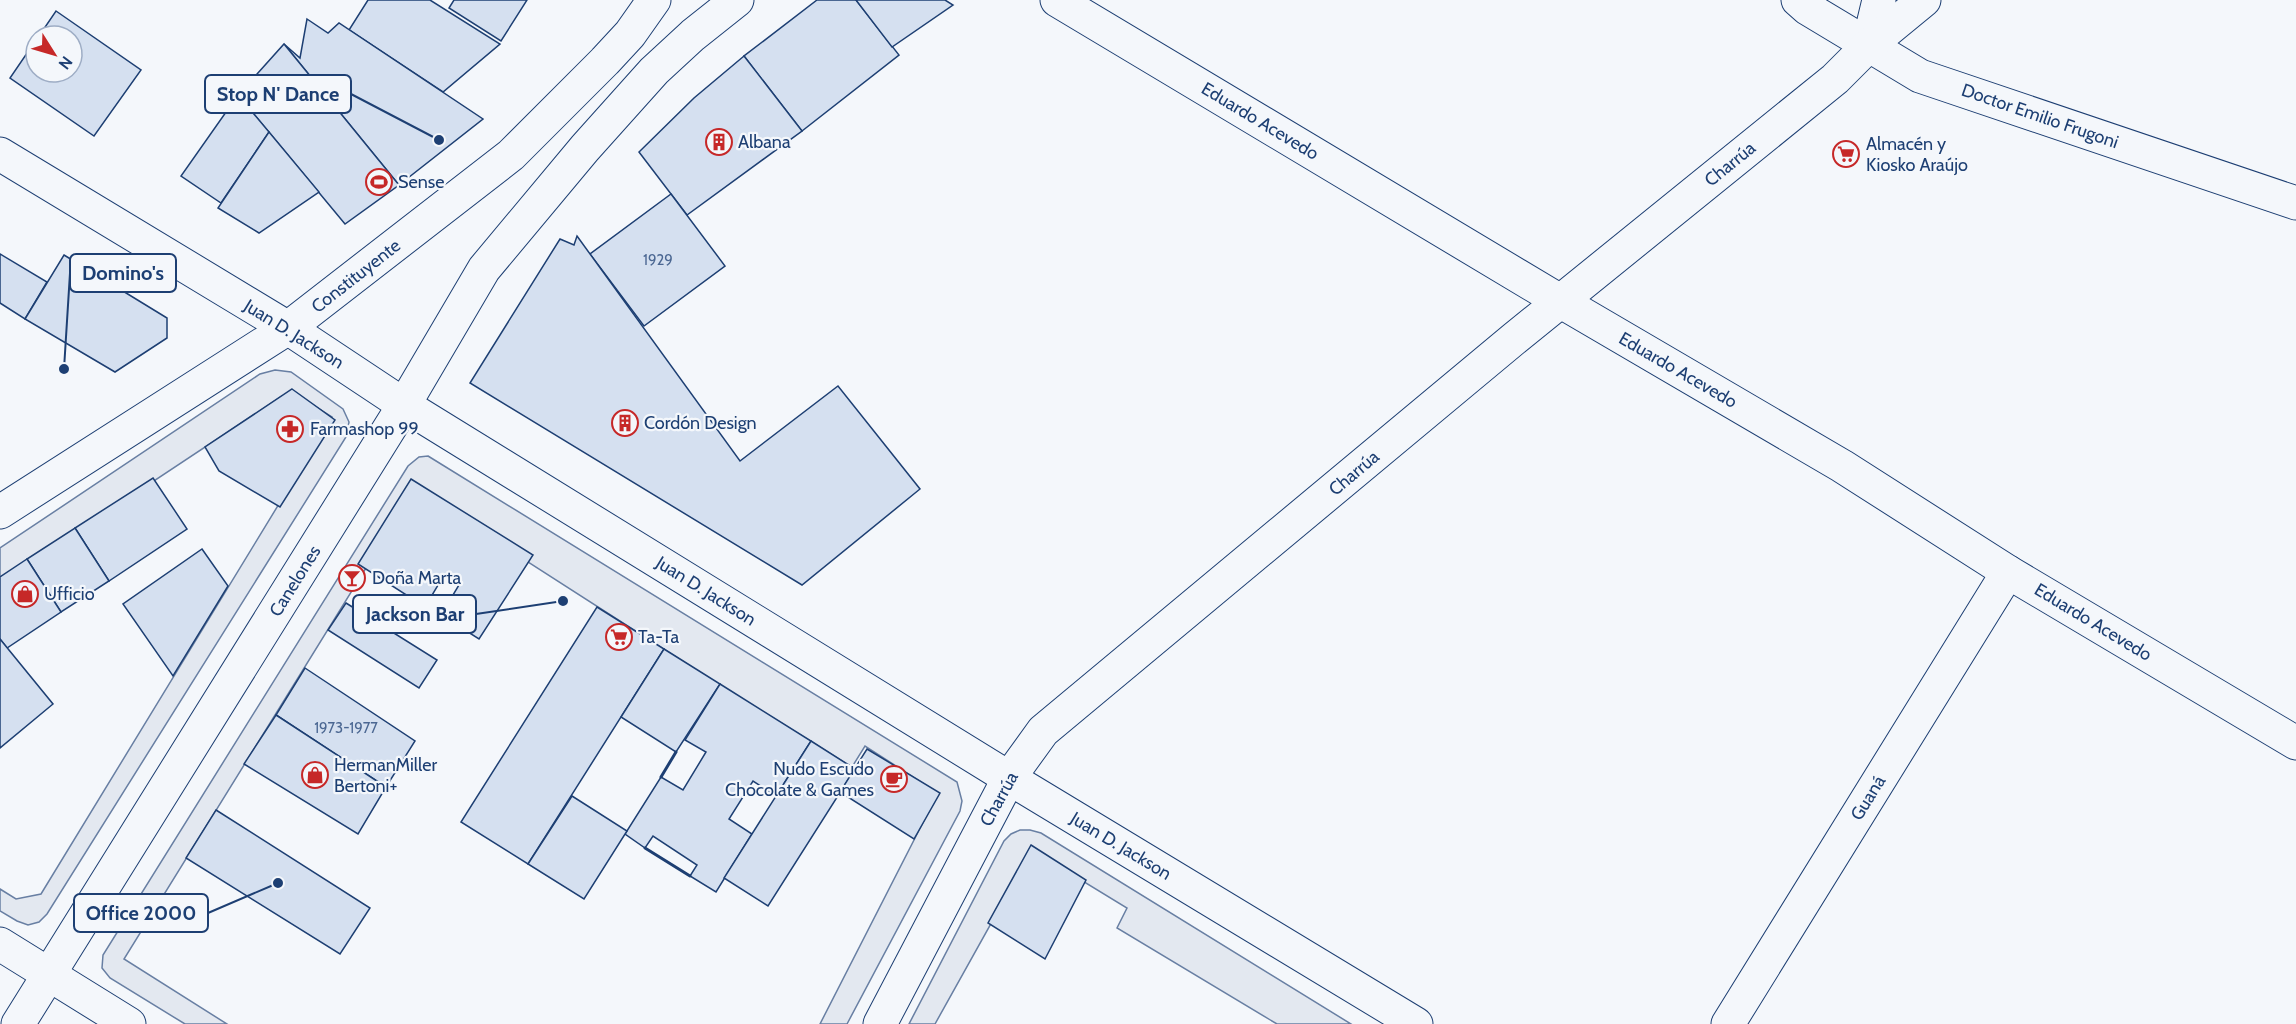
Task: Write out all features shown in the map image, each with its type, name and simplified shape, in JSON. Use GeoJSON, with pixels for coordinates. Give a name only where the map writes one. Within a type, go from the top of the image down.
{"type":"FeatureCollection","features":[{"type":"Feature","properties":{"kind":"street","name":"Constituyente"},"geometry":{"type":"LineString","coordinates":[[0,512],[288,328],[511,155],[630,34],[654,0]]}},
{"type":"Feature","properties":{"kind":"street","name":"Canelones"},"geometry":{"type":"LineString","coordinates":[[18,1024],[404,405],[484,269],[585,148],[654,71],[693,35],[737,0]]}},
{"type":"Feature","properties":{"kind":"street","name":"Eduardo Acevedo"},"geometry":{"type":"LineString","coordinates":[[1057,0],[1560,301],[1842,465],[2008,572],[2296,743]]}},
{"type":"Feature","properties":{"kind":"street","name":"Doctor Emilio Frugoni"},"geometry":{"type":"LineString","coordinates":[[1798,0],[1807,8],[1920,76],[2296,203]]}},
{"type":"Feature","properties":{"kind":"street"},"geometry":{"type":"LineString","coordinates":[[1868,46],[1879,0]]}},
{"type":"Feature","properties":{"kind":"street","name":"Charrúa"},"geometry":{"type":"LineString","coordinates":[[880,1024],[1009,778],[1043,731],[1560,301],[1835,79],[1868,46],[1924,0]]}},
{"type":"Feature","properties":{"kind":"street","name":"Juan D. Jackson"},"geometry":{"type":"LineString","coordinates":[[0,154],[288,328],[404,405],[1009,778],[1416,1024]]}},
{"type":"Feature","properties":{"kind":"street","name":"Guaná"},"geometry":{"type":"LineString","coordinates":[[1728,1024],[2008,572]]}},
{"type":"Feature","properties":{"kind":"street"},"geometry":{"type":"LineString","coordinates":[[0,944],[129,1024]]}},
{"type":"Feature","properties":{"kind":"shaded area"},"geometry":{"type":"Polygon","coordinates":[[[275,370],[291,372],[343,409],[349,422],[346,437],[47,914],[39,922],[28,925],[17,921],[0,911],[0,889],[16,899],[41,894],[332,417],[297,395],[282,396],[0,583],[0,548],[260,374],[275,370]]]}},
{"type":"Feature","properties":{"kind":"shaded area"},"geometry":{"type":"Polygon","coordinates":[[[428,456],[957,782],[962,801],[960,811],[847,1024],[820,1024],[938,793],[865,746],[852,767],[430,499],[405,505],[124,959],[227,1024],[185,1024],[110,978],[102,968],[103,955],[408,466],[419,457],[428,456]]]}},
{"type":"Feature","properties":{"kind":"shaded area"},"geometry":{"type":"Polygon","coordinates":[[[1020,830],[1041,833],[1351,1024],[1277,1024],[1117,928],[1127,908],[1032,850],[935,1024],[909,1024],[1004,841],[1011,834],[1020,830]]]}},
{"type":"Feature","properties":{"kind":"building"},"geometry":{"type":"Polygon","coordinates":[[[368,0],[430,0],[500,44],[443,92],[349,30],[368,0]]]}},
{"type":"Feature","properties":{"kind":"building"},"geometry":{"type":"Polygon","coordinates":[[[454,0],[527,0],[501,41],[449,8],[454,0]]]}},
{"type":"Feature","properties":{"kind":"building"},"geometry":{"type":"Polygon","coordinates":[[[817,0],[856,0],[899,55],[802,131],[744,56],[817,0]]]}},
{"type":"Feature","properties":{"kind":"building"},"geometry":{"type":"Polygon","coordinates":[[[856,0],[945,0],[953,5],[892,47],[856,0]]]}},
{"type":"Feature","properties":{"kind":"building"},"geometry":{"type":"Polygon","coordinates":[[[56,11],[75,24],[47,24],[56,11]]]}},
{"type":"Feature","properties":{"kind":"building"},"geometry":{"type":"Polygon","coordinates":[[[307,19],[328,33],[339,23],[483,119],[399,185],[284,44],[300,58],[307,19]]]}},
{"type":"Feature","properties":{"kind":"building"},"geometry":{"type":"Polygon","coordinates":[[[84,30],[141,70],[94,136],[10,78],[24,58],[24,84],[84,84],[84,30]]]}},
{"type":"Feature","properties":{"kind":"building"},"geometry":{"type":"Polygon","coordinates":[[[284,44],[399,185],[345,224],[238,95],[284,44]]]}},
{"type":"Feature","properties":{"kind":"building","name":"Albana"},"geometry":{"type":"Polygon","coordinates":[[[744,56],[802,131],[687,215],[639,152],[694,98],[744,56]]]}},
{"type":"Feature","properties":{"kind":"building"},"geometry":{"type":"Polygon","coordinates":[[[238,95],[269,132],[221,203],[181,176],[238,95]]]}},
{"type":"Feature","properties":{"kind":"building"},"geometry":{"type":"Polygon","coordinates":[[[269,132],[319,192],[259,233],[218,208],[269,132]]]}},
{"type":"Feature","properties":{"kind":"building"},"geometry":{"type":"Polygon","coordinates":[[[671,194],[725,266],[644,326],[590,254],[671,194]]]}},
{"type":"Feature","properties":{"kind":"building","name":"Cordón Design"},"geometry":{"type":"Polygon","coordinates":[[[577,236],[740,461],[838,386],[920,489],[802,585],[470,383],[560,239],[574,245],[577,236]]]}},
{"type":"Feature","properties":{"kind":"building"},"geometry":{"type":"Polygon","coordinates":[[[0,254],[47,282],[25,319],[0,303],[0,254]]]}},
{"type":"Feature","properties":{"kind":"building"},"geometry":{"type":"Polygon","coordinates":[[[64,255],[167,318],[167,338],[115,372],[25,319],[64,255]]]}},
{"type":"Feature","properties":{"kind":"building"},"geometry":{"type":"Polygon","coordinates":[[[292,389],[335,420],[280,507],[219,471],[205,447],[292,389]]]}},
{"type":"Feature","properties":{"kind":"building"},"geometry":{"type":"Polygon","coordinates":[[[153,478],[187,529],[109,581],[75,528],[153,478]]]}},
{"type":"Feature","properties":{"kind":"building"},"geometry":{"type":"Polygon","coordinates":[[[411,479],[533,555],[479,639],[441,615],[459,585],[444,575],[425,607],[358,564],[411,479]]]}},
{"type":"Feature","properties":{"kind":"building"},"geometry":{"type":"Polygon","coordinates":[[[75,528],[109,581],[61,612],[27,559],[75,528]]]}},
{"type":"Feature","properties":{"kind":"building"},"geometry":{"type":"Polygon","coordinates":[[[202,549],[228,586],[173,676],[123,604],[202,549]]]}},
{"type":"Feature","properties":{"kind":"building","name":"Ufficio"},"geometry":{"type":"Polygon","coordinates":[[[27,559],[61,612],[7,648],[0,639],[0,577],[27,559]]]}},
{"type":"Feature","properties":{"kind":"building"},"geometry":{"type":"Polygon","coordinates":[[[346,603],[437,660],[419,688],[328,630],[346,603]]]}},
{"type":"Feature","properties":{"kind":"building"},"geometry":{"type":"Polygon","coordinates":[[[597,607],[664,649],[528,864],[461,822],[597,607]]]}},
{"type":"Feature","properties":{"kind":"building"},"geometry":{"type":"Polygon","coordinates":[[[0,639],[53,704],[0,748],[0,639]]]}},
{"type":"Feature","properties":{"kind":"building"},"geometry":{"type":"Polygon","coordinates":[[[664,649],[720,684],[676,752],[621,717],[664,649]]]}},
{"type":"Feature","properties":{"kind":"building"},"geometry":{"type":"Polygon","coordinates":[[[305,668],[415,741],[386,787],[276,715],[305,668]]]}},
{"type":"Feature","properties":{"kind":"building"},"geometry":{"type":"Polygon","coordinates":[[[720,684],[811,741],[776,796],[753,781],[729,819],[752,834],[716,892],[690,876],[697,865],[653,836],[645,848],[625,834],[661,777],[683,790],[706,752],[685,740],[720,684]]]}},
{"type":"Feature","properties":{"kind":"building","name":"HermanMiller Bertoni+"},"geometry":{"type":"Polygon","coordinates":[[[276,715],[386,787],[358,834],[244,764],[276,715]]]}},
{"type":"Feature","properties":{"kind":"building"},"geometry":{"type":"Polygon","coordinates":[[[811,741],[855,769],[768,906],[724,878],[811,741]]]}},
{"type":"Feature","properties":{"kind":"building"},"geometry":{"type":"Polygon","coordinates":[[[867,749],[940,793],[914,839],[840,792],[867,749]]]}},
{"type":"Feature","properties":{"kind":"building"},"geometry":{"type":"Polygon","coordinates":[[[572,796],[627,831],[584,899],[528,864],[572,796]]]}},
{"type":"Feature","properties":{"kind":"building"},"geometry":{"type":"Polygon","coordinates":[[[216,810],[370,908],[340,954],[186,858],[216,810]]]}},
{"type":"Feature","properties":{"kind":"building"},"geometry":{"type":"Polygon","coordinates":[[[1031,845],[1086,880],[1045,959],[988,923],[1031,845]]]}},
{"type":"Feature","properties":{"kind":"wall"},"geometry":{"type":"LineString","coordinates":[[661,777],[676,752]]}},
{"type":"Feature","properties":{"kind":"wall"},"geometry":{"type":"LineString","coordinates":[[645,848],[690,876]]}},
{"type":"Feature","properties":{"kind":"place","name":"Stop N' Dance"},"geometry":{"type":"Point","coordinates":[439,140]}},
{"type":"Feature","properties":{"kind":"place","name":"Albana"},"geometry":{"type":"Point","coordinates":[719,142]}},
{"type":"Feature","properties":{"kind":"place","name":"Almacén y Kiosko Araújo"},"geometry":{"type":"Point","coordinates":[1846,154]}},
{"type":"Feature","properties":{"kind":"place","name":"Sense"},"geometry":{"type":"Point","coordinates":[379,182]}},
{"type":"Feature","properties":{"kind":"place","name":"Domino's"},"geometry":{"type":"Point","coordinates":[64,369]}},
{"type":"Feature","properties":{"kind":"place","name":"Cordón Design"},"geometry":{"type":"Point","coordinates":[625,423]}},
{"type":"Feature","properties":{"kind":"place","name":"Farmashop 99"},"geometry":{"type":"Point","coordinates":[290,429]}},
{"type":"Feature","properties":{"kind":"place","name":"Doña Marta"},"geometry":{"type":"Point","coordinates":[352,578]}},
{"type":"Feature","properties":{"kind":"place","name":"Ufficio"},"geometry":{"type":"Point","coordinates":[25,594]}},
{"type":"Feature","properties":{"kind":"place","name":"Jackson Bar"},"geometry":{"type":"Point","coordinates":[563,601]}},
{"type":"Feature","properties":{"kind":"place","name":"Ta-Ta"},"geometry":{"type":"Point","coordinates":[619,637]}},
{"type":"Feature","properties":{"kind":"place","name":"HermanMiller Bertoni+"},"geometry":{"type":"Point","coordinates":[315,775]}},
{"type":"Feature","properties":{"kind":"place","name":"Nudo Escudo Chocolate & Games"},"geometry":{"type":"Point","coordinates":[894,779]}},
{"type":"Feature","properties":{"kind":"place","name":"Office 2000"},"geometry":{"type":"Point","coordinates":[278,883]}}]}
